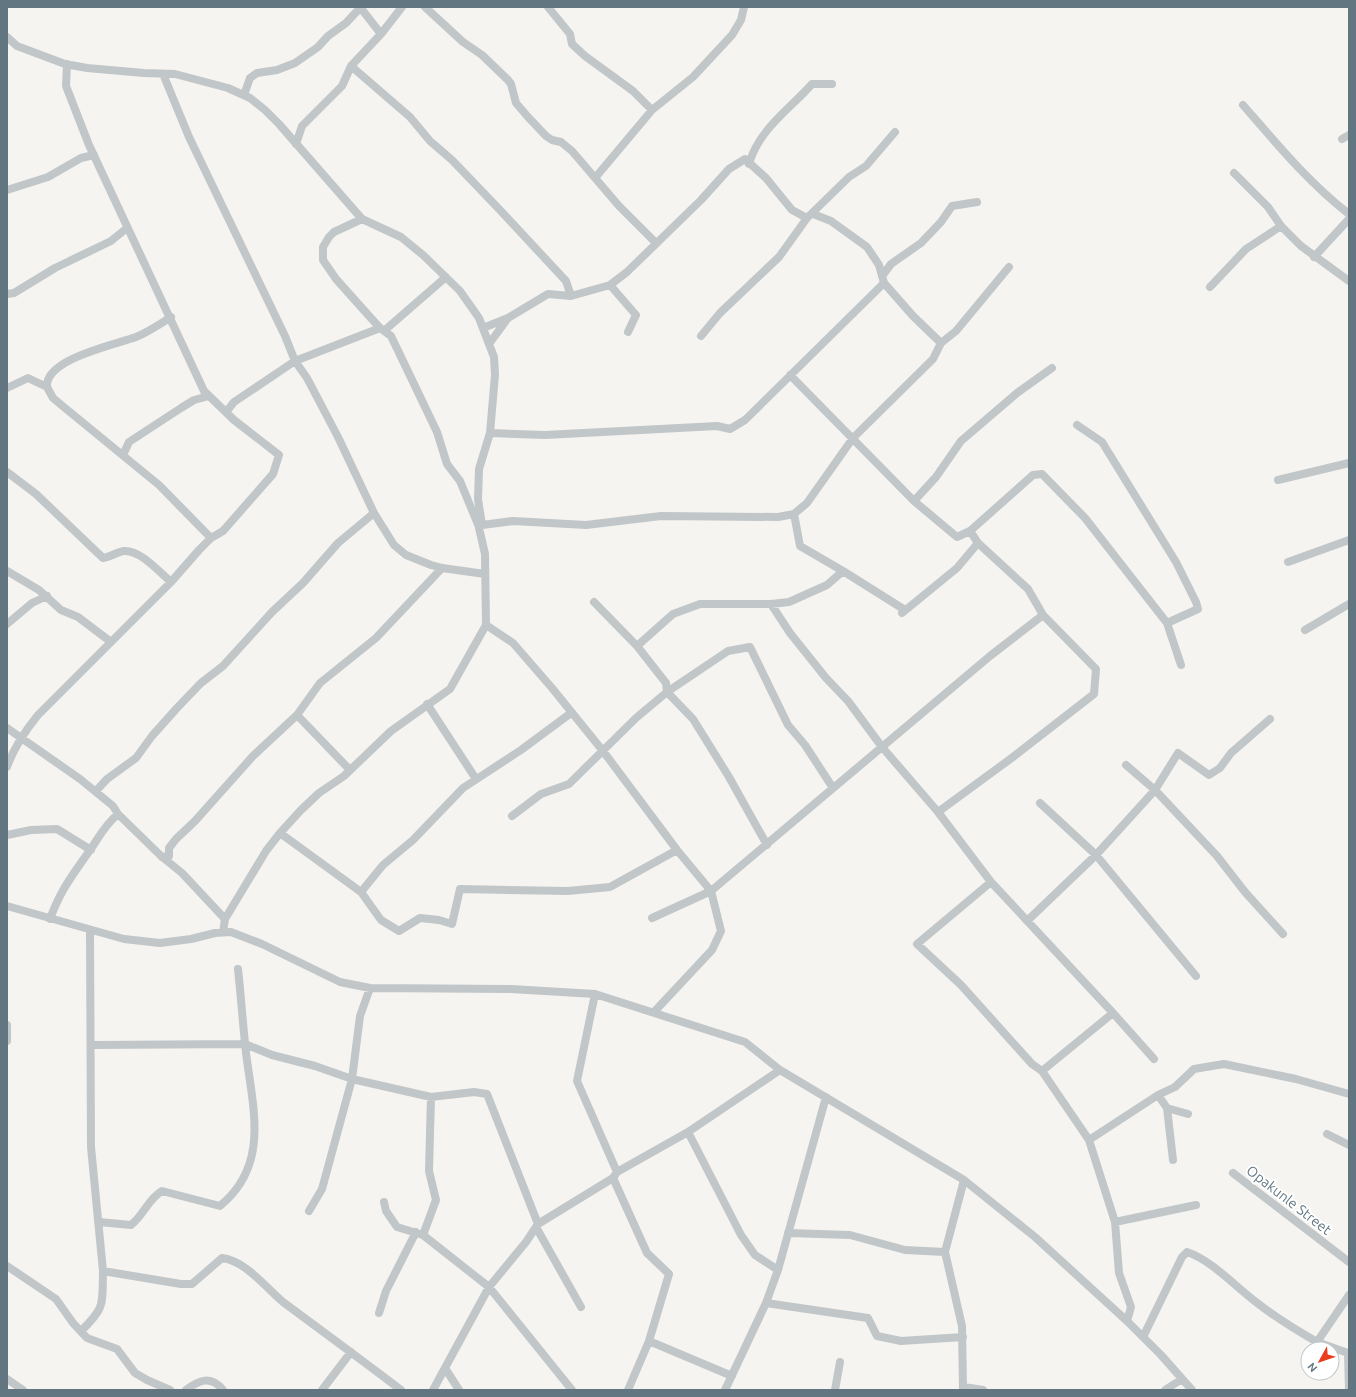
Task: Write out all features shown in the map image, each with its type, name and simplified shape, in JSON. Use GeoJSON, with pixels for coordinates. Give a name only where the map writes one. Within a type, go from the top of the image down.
{"type":"FeatureCollection","features":[{"type":"Feature","properties":{"kind":"street"},"geometry":{"type":"LineString","coordinates":[[244,95],[250,78],[257,73],[277,70],[295,63],[318,47],[328,36],[346,23],[360,7],[381,34]]}},
{"type":"Feature","properties":{"kind":"street"},"geometry":{"type":"LineString","coordinates":[[296,144],[302,126],[342,86],[352,66],[381,34],[402,7]]}},
{"type":"Feature","properties":{"kind":"street"},"geometry":{"type":"LineString","coordinates":[[425,7],[512,84],[516,103],[528,117],[546,136],[552,140],[561,142],[572,151],[619,206],[656,243]]}},
{"type":"Feature","properties":{"kind":"street"},"geometry":{"type":"LineString","coordinates":[[548,7],[570,34],[572,44],[585,56],[633,91],[652,110]]}},
{"type":"Feature","properties":{"kind":"street"},"geometry":{"type":"LineString","coordinates":[[595,178],[652,110],[692,77],[732,36],[741,20],[744,7]]}},
{"type":"Feature","properties":{"kind":"street"},"geometry":{"type":"LineString","coordinates":[[7,37],[17,46],[67,64],[87,68],[181,75],[228,88],[244,95],[265,110],[285,131],[362,220],[401,238],[446,277],[473,307],[494,357],[495,375],[490,433],[479,469],[478,499],[480,526],[485,554],[486,625],[450,689],[391,731],[344,776],[319,793],[280,833],[266,851],[226,919],[222,932]]}},
{"type":"Feature","properties":{"kind":"street"},"geometry":{"type":"LineString","coordinates":[[7,767],[12,752],[21,737],[38,715],[171,582],[211,538],[223,531],[273,474],[279,455],[226,412],[204,391],[191,359],[176,333],[171,317],[127,228],[94,155],[66,86],[67,64]]}},
{"type":"Feature","properties":{"kind":"street"},"geometry":{"type":"LineString","coordinates":[[352,66],[410,117],[430,141],[452,160],[499,209],[566,281],[571,296]]}},
{"type":"Feature","properties":{"kind":"street"},"geometry":{"type":"LineString","coordinates":[[163,74],[189,137],[285,336],[295,361],[307,378],[321,404],[374,513],[399,550],[413,558],[442,568],[485,574]]}},
{"type":"Feature","properties":{"kind":"street"},"geometry":{"type":"LineString","coordinates":[[749,164],[752,154],[765,131],[812,84],[832,84]]}},
{"type":"Feature","properties":{"kind":"street"},"geometry":{"type":"LineString","coordinates":[[1243,105],[1296,165],[1329,198],[1349,214]]}},
{"type":"Feature","properties":{"kind":"street"},"geometry":{"type":"LineString","coordinates":[[285,131],[302,126]]}},
{"type":"Feature","properties":{"kind":"street"},"geometry":{"type":"LineString","coordinates":[[700,336],[720,313],[779,257],[810,216],[838,186],[866,166],[895,132]]}},
{"type":"Feature","properties":{"kind":"street"},"geometry":{"type":"LineString","coordinates":[[7,190],[48,177],[81,158],[94,155]]}},
{"type":"Feature","properties":{"kind":"street"},"geometry":{"type":"LineString","coordinates":[[483,328],[508,318],[548,294],[571,296],[610,285],[627,272],[701,200],[728,169],[745,158],[749,164],[766,178],[792,210],[831,221],[860,240],[880,265],[883,279],[913,316],[941,343]]}},
{"type":"Feature","properties":{"kind":"street"},"geometry":{"type":"LineString","coordinates":[[1234,173],[1268,207],[1281,226],[1301,246],[1314,257],[1349,281]]}},
{"type":"Feature","properties":{"kind":"street"},"geometry":{"type":"LineString","coordinates":[[490,433],[545,435],[717,426],[730,429],[745,420],[790,375],[883,279],[891,264],[915,248],[941,222],[952,206],[977,202]]}},
{"type":"Feature","properties":{"kind":"street"},"geometry":{"type":"LineString","coordinates":[[1314,257],[1349,219]]}},
{"type":"Feature","properties":{"kind":"street"},"geometry":{"type":"LineString","coordinates":[[362,220],[334,232],[329,237],[323,247],[323,260],[336,278],[382,329],[391,336],[408,368],[437,432],[447,464],[460,481],[480,526]]}},
{"type":"Feature","properties":{"kind":"street"},"geometry":{"type":"LineString","coordinates":[[1210,287],[1246,250],[1281,226]]}},
{"type":"Feature","properties":{"kind":"street"},"geometry":{"type":"LineString","coordinates":[[7,294],[14,293],[55,268],[111,241],[127,228]]}},
{"type":"Feature","properties":{"kind":"street"},"geometry":{"type":"LineString","coordinates":[[880,265],[891,264]]}},
{"type":"Feature","properties":{"kind":"street"},"geometry":{"type":"LineString","coordinates":[[480,526],[513,521],[586,525],[661,516],[778,517],[794,514],[807,503],[853,438],[933,359],[941,343],[956,331],[1009,267]]}},
{"type":"Feature","properties":{"kind":"street"},"geometry":{"type":"LineString","coordinates":[[226,412],[234,402],[295,361],[382,329],[446,277]]}},
{"type":"Feature","properties":{"kind":"street"},"geometry":{"type":"LineString","coordinates":[[610,285],[636,315],[628,332]]}},
{"type":"Feature","properties":{"kind":"street"},"geometry":{"type":"LineString","coordinates":[[47,387],[50,376],[66,361],[138,336],[171,317]]}},
{"type":"Feature","properties":{"kind":"street"},"geometry":{"type":"LineString","coordinates":[[489,344],[508,318]]}},
{"type":"Feature","properties":{"kind":"street"},"geometry":{"type":"LineString","coordinates":[[914,501],[936,477],[961,442],[1017,393],[1052,368]]}},
{"type":"Feature","properties":{"kind":"street"},"geometry":{"type":"LineString","coordinates":[[790,375],[914,501],[957,537],[970,531],[1033,475],[1042,474],[1085,518],[1167,623],[1181,665]]}},
{"type":"Feature","properties":{"kind":"street"},"geometry":{"type":"LineString","coordinates":[[7,388],[28,378],[47,387],[53,398],[160,485],[211,538]]}},
{"type":"Feature","properties":{"kind":"street"},"geometry":{"type":"LineString","coordinates":[[123,455],[129,442],[194,400],[209,396]]}},
{"type":"Feature","properties":{"kind":"street"},"geometry":{"type":"LineString","coordinates":[[1077,425],[1102,442],[1176,562],[1196,602],[1198,609],[1167,623]]}},
{"type":"Feature","properties":{"kind":"street"},"geometry":{"type":"LineString","coordinates":[[1278,480],[1349,463]]}},
{"type":"Feature","properties":{"kind":"street"},"geometry":{"type":"LineString","coordinates":[[7,472],[36,494],[103,558],[123,551],[132,552],[142,557],[171,582]]}},
{"type":"Feature","properties":{"kind":"street"},"geometry":{"type":"LineString","coordinates":[[96,791],[107,779],[136,758],[152,736],[201,683],[223,666],[272,612],[303,583],[338,543],[374,513]]}},
{"type":"Feature","properties":{"kind":"street"},"geometry":{"type":"LineString","coordinates":[[794,514],[800,546],[843,571],[904,611],[957,568],[978,543]]}},
{"type":"Feature","properties":{"kind":"street"},"geometry":{"type":"LineString","coordinates":[[938,812],[1013,757],[1094,694],[1096,669],[1043,614],[1028,589],[978,543],[970,531]]}},
{"type":"Feature","properties":{"kind":"street"},"geometry":{"type":"LineString","coordinates":[[1288,562],[1349,540]]}},
{"type":"Feature","properties":{"kind":"street"},"geometry":{"type":"LineString","coordinates":[[162,857],[168,856],[169,848],[176,839],[195,821],[253,756],[297,715],[320,683],[376,638],[442,568]]}},
{"type":"Feature","properties":{"kind":"street"},"geometry":{"type":"LineString","coordinates":[[7,571],[39,590],[61,610],[78,617],[111,642]]}},
{"type":"Feature","properties":{"kind":"street"},"geometry":{"type":"LineString","coordinates":[[637,646],[673,614],[700,604],[771,604],[789,602],[827,585],[843,571]]}},
{"type":"Feature","properties":{"kind":"street"},"geometry":{"type":"LineString","coordinates":[[32,603],[39,590]]}},
{"type":"Feature","properties":{"kind":"street"},"geometry":{"type":"LineString","coordinates":[[7,624],[32,603],[47,596]]}},
{"type":"Feature","properties":{"kind":"street"},"geometry":{"type":"LineString","coordinates":[[594,602],[637,646],[666,683],[667,692],[693,719],[767,845]]}},
{"type":"Feature","properties":{"kind":"street"},"geometry":{"type":"LineString","coordinates":[[771,604],[790,633],[826,678],[848,701],[882,747],[938,812],[991,882],[1114,1013],[1154,1059]]}},
{"type":"Feature","properties":{"kind":"street"},"geometry":{"type":"LineString","coordinates":[[1305,630],[1349,604]]}},
{"type":"Feature","properties":{"kind":"street"},"geometry":{"type":"LineString","coordinates":[[652,918],[711,891],[990,656],[1043,614]]}},
{"type":"Feature","properties":{"kind":"street"},"geometry":{"type":"LineString","coordinates":[[486,625],[513,643],[552,688],[603,751],[677,850],[711,891],[721,931],[712,950],[654,1012]]}},
{"type":"Feature","properties":{"kind":"street"},"geometry":{"type":"LineString","coordinates":[[512,816],[540,794],[569,784],[636,718],[667,692],[728,651],[750,647],[788,725],[805,745],[833,788]]}},
{"type":"Feature","properties":{"kind":"street"},"geometry":{"type":"LineString","coordinates":[[427,704],[476,779]]}},
{"type":"Feature","properties":{"kind":"street"},"geometry":{"type":"LineString","coordinates":[[361,892],[383,865],[413,840],[463,788],[521,750],[571,713]]}},
{"type":"Feature","properties":{"kind":"street"},"geometry":{"type":"LineString","coordinates":[[297,715],[349,770]]}},
{"type":"Feature","properties":{"kind":"street"},"geometry":{"type":"LineString","coordinates":[[1027,921],[1096,855],[1155,790],[1178,753],[1209,775],[1220,768],[1231,753],[1270,719]]}},
{"type":"Feature","properties":{"kind":"street"},"geometry":{"type":"LineString","coordinates":[[7,728],[96,791],[113,806],[118,814],[162,857],[182,873],[226,919]]}},
{"type":"Feature","properties":{"kind":"street"},"geometry":{"type":"LineString","coordinates":[[1126,765],[1155,790],[1217,856],[1245,892],[1283,934]]}},
{"type":"Feature","properties":{"kind":"street"},"geometry":{"type":"LineString","coordinates":[[1040,803],[1096,855],[1196,976]]}},
{"type":"Feature","properties":{"kind":"street"},"geometry":{"type":"LineString","coordinates":[[50,919],[58,896],[70,875],[90,850],[105,825],[118,814]]}},
{"type":"Feature","properties":{"kind":"street"},"geometry":{"type":"LineString","coordinates":[[7,835],[31,830],[57,829],[90,850]]}},
{"type":"Feature","properties":{"kind":"street"},"geometry":{"type":"LineString","coordinates":[[280,833],[361,892],[381,920],[400,931],[420,918],[439,920],[452,924],[460,889],[568,891],[610,887],[677,850]]}},
{"type":"Feature","properties":{"kind":"street"},"geometry":{"type":"LineString","coordinates":[[991,882],[918,944],[961,985],[1032,1064],[1042,1072],[1089,1140],[1115,1222],[1119,1273],[1131,1308],[1128,1321]]}},
{"type":"Feature","properties":{"kind":"street"},"geometry":{"type":"LineString","coordinates":[[7,906],[124,939],[160,943],[222,932],[242,935],[340,982],[370,988],[511,989],[595,994],[744,1042],[780,1070],[964,1180],[1035,1237],[1128,1321],[1192,1390]]}},
{"type":"Feature","properties":{"kind":"street"},"geometry":{"type":"LineString","coordinates":[[81,1331],[96,1318],[102,1306],[103,1271],[92,1147],[90,930]]}},
{"type":"Feature","properties":{"kind":"street"},"geometry":{"type":"LineString","coordinates":[[99,1222],[131,1224],[136,1221],[152,1198],[162,1191],[213,1206],[220,1206],[230,1199],[246,1175],[251,1161],[256,1133],[245,1044],[238,969]]}},
{"type":"Feature","properties":{"kind":"street"},"geometry":{"type":"LineString","coordinates":[[309,1211],[322,1189],[352,1079],[360,1016],[370,988]]}},
{"type":"Feature","properties":{"kind":"street"},"geometry":{"type":"LineString","coordinates":[[595,994],[577,1081],[647,1253],[669,1274],[649,1341],[628,1390]]}},
{"type":"Feature","properties":{"kind":"street"},"geometry":{"type":"LineString","coordinates":[[1042,1072],[1114,1013]]}},
{"type":"Feature","properties":{"kind":"street"},"geometry":{"type":"LineString","coordinates":[[7,1025],[7,1040]]}},
{"type":"Feature","properties":{"kind":"street"},"geometry":{"type":"LineString","coordinates":[[92,1045],[245,1044],[272,1055],[315,1066],[352,1079],[431,1097],[474,1092],[486,1094],[537,1226],[582,1307]]}},
{"type":"Feature","properties":{"kind":"street"},"geometry":{"type":"LineString","coordinates":[[1089,1140],[1158,1095],[1176,1087],[1194,1069],[1224,1064],[1296,1079],[1349,1094]]}},
{"type":"Feature","properties":{"kind":"street"},"geometry":{"type":"LineString","coordinates":[[433,1390],[489,1288],[537,1226],[615,1175],[688,1132],[780,1070]]}},
{"type":"Feature","properties":{"kind":"street"},"geometry":{"type":"LineString","coordinates":[[1158,1095],[1167,1108],[1173,1160]]}},
{"type":"Feature","properties":{"kind":"street"},"geometry":{"type":"LineString","coordinates":[[379,1313],[386,1291],[420,1233],[436,1200],[429,1171],[431,1097]]}},
{"type":"Feature","properties":{"kind":"street"},"geometry":{"type":"LineString","coordinates":[[725,1390],[766,1303],[778,1270],[826,1097]]}},
{"type":"Feature","properties":{"kind":"street"},"geometry":{"type":"LineString","coordinates":[[1167,1108],[1188,1114]]}},
{"type":"Feature","properties":{"kind":"street"},"geometry":{"type":"LineString","coordinates":[[688,1132],[741,1235],[755,1255],[778,1270]]}},
{"type":"Feature","properties":{"kind":"street"},"geometry":{"type":"LineString","coordinates":[[1327,1134],[1349,1145]]}},
{"type":"Feature","properties":{"kind":"street","name":"Opakunle Street"},"geometry":{"type":"LineString","coordinates":[[1233,1172],[1349,1262]]}},
{"type":"Feature","properties":{"kind":"street"},"geometry":{"type":"LineString","coordinates":[[964,1180],[945,1252],[963,1337],[963,1388],[983,1390]]}},
{"type":"Feature","properties":{"kind":"street"},"geometry":{"type":"LineString","coordinates":[[384,1202],[386,1211],[398,1227],[420,1233],[489,1288],[572,1390]]}},
{"type":"Feature","properties":{"kind":"street"},"geometry":{"type":"LineString","coordinates":[[1115,1222],[1196,1205]]}},
{"type":"Feature","properties":{"kind":"street"},"geometry":{"type":"LineString","coordinates":[[788,1233],[850,1235],[905,1250],[945,1252]]}},
{"type":"Feature","properties":{"kind":"street"},"geometry":{"type":"LineString","coordinates":[[1143,1337],[1182,1257],[1187,1252],[1193,1254],[1218,1271],[1286,1324],[1315,1341]]}},
{"type":"Feature","properties":{"kind":"street"},"geometry":{"type":"LineString","coordinates":[[103,1271],[181,1284],[192,1284],[222,1258],[226,1258],[238,1263],[282,1301],[401,1390]]}},
{"type":"Feature","properties":{"kind":"street"},"geometry":{"type":"LineString","coordinates":[[7,1266],[56,1299],[73,1323],[87,1338],[117,1349],[135,1373],[170,1390]]}},
{"type":"Feature","properties":{"kind":"street"},"geometry":{"type":"LineString","coordinates":[[1318,1341],[1349,1295]]}},
{"type":"Feature","properties":{"kind":"street"},"geometry":{"type":"LineString","coordinates":[[766,1303],[868,1318],[877,1336],[901,1341],[963,1337]]}},
{"type":"Feature","properties":{"kind":"street"},"geometry":{"type":"LineString","coordinates":[[649,1341],[732,1376]]}},
{"type":"Feature","properties":{"kind":"street"},"geometry":{"type":"LineString","coordinates":[[322,1390],[351,1352]]}},
{"type":"Feature","properties":{"kind":"street"},"geometry":{"type":"LineString","coordinates":[[1348,1353],[1349,1390]]}},
{"type":"Feature","properties":{"kind":"street"},"geometry":{"type":"LineString","coordinates":[[835,1390],[840,1362]]}},
{"type":"Feature","properties":{"kind":"street"},"geometry":{"type":"LineString","coordinates":[[445,1368],[459,1390]]}},
{"type":"Feature","properties":{"kind":"street"},"geometry":{"type":"LineString","coordinates":[[1165,1390],[1182,1378]]}},
{"type":"Feature","properties":{"kind":"street"},"geometry":{"type":"LineString","coordinates":[[7,1379],[23,1390]]}},
{"type":"Feature","properties":{"kind":"street"},"geometry":{"type":"LineString","coordinates":[[186,1390],[196,1382],[204,1379],[212,1381],[223,1390]]}}]}
